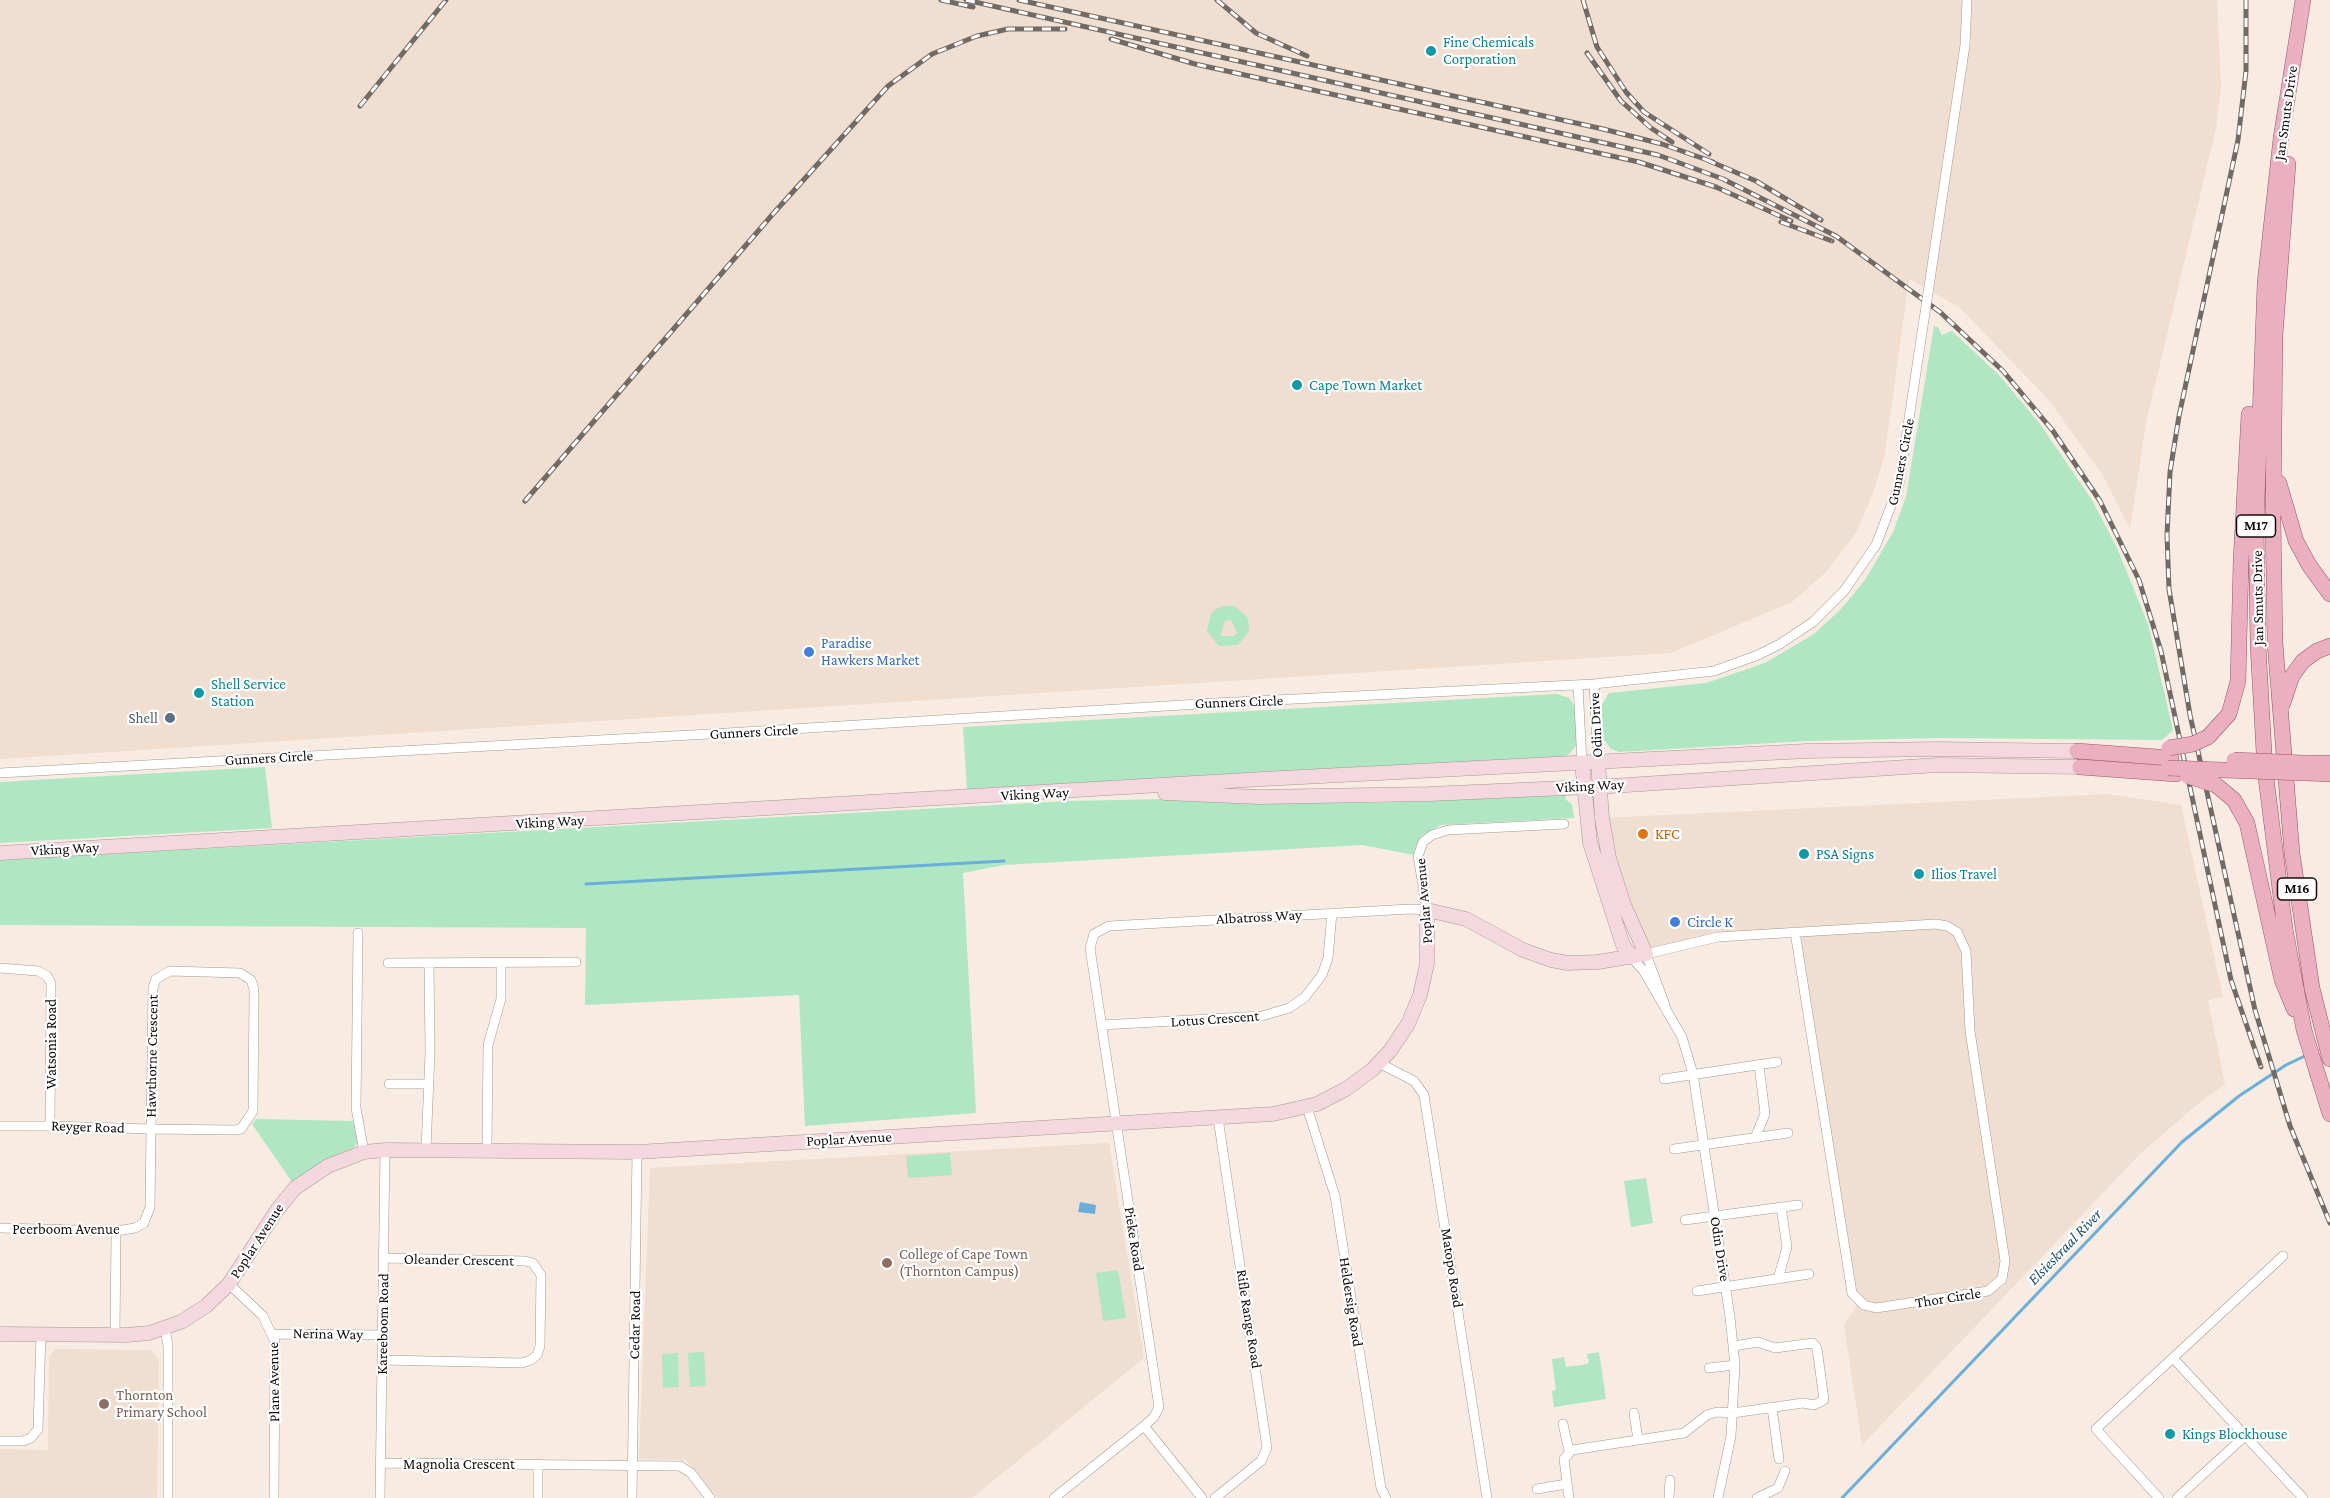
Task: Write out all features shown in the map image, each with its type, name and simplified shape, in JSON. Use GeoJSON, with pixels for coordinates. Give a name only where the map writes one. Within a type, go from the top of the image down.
{"type":"FeatureCollection","features":[{"type":"Feature","properties":{"kind":"main road","name":"Jan Smuts Drive"},"geometry":{"type":"LineString","coordinates":[[2303,0],[2281,138],[2262,338],[2256,525],[2264,744],[2285,929],[2306,1035],[2330,1114]]}},
{"type":"Feature","properties":{"kind":"main road","name":"Jan Smuts Drive"},"geometry":{"type":"LineString","coordinates":[[2297,40],[2275,335],[2273,447],[2275,643],[2282,745],[2302,929],[2330,1059]]}},
{"type":"Feature","properties":{"kind":"main road"},"geometry":{"type":"LineString","coordinates":[[2171,762],[2193,744],[2208,737],[2229,714],[2238,681],[2246,451],[2262,338]]}},
{"type":"Feature","properties":{"kind":"main road"},"geometry":{"type":"LineString","coordinates":[[2273,447],[2284,506],[2296,541],[2309,565],[2330,594]]}},
{"type":"Feature","properties":{"kind":"main road"},"geometry":{"type":"LineString","coordinates":[[2282,745],[2282,709],[2292,676],[2308,656],[2330,646]]}},
{"type":"Feature","properties":{"kind":"main road","name":"Viking Way"},"geometry":{"type":"LineString","coordinates":[[0,853],[1807,751],[1937,749],[2077,751]]}},
{"type":"Feature","properties":{"kind":"main road"},"geometry":{"type":"LineString","coordinates":[[2077,751],[2171,762],[2305,768],[2330,774]]}},
{"type":"Feature","properties":{"kind":"main road","name":"Odin Drive"},"geometry":{"type":"LineString","coordinates":[[1599,762],[1609,858],[1624,905],[1646,954]]}},
{"type":"Feature","properties":{"kind":"main road"},"geometry":{"type":"LineString","coordinates":[[2080,767],[2171,762],[2216,784],[2235,800],[2247,823],[2282,980],[2306,1035]]}},
{"type":"Feature","properties":{"kind":"main road","name":"Odin Drive"},"geometry":{"type":"LineString","coordinates":[[1582,763],[1590,843],[1623,945],[1631,957]]}},
{"type":"Feature","properties":{"kind":"main road"},"geometry":{"type":"LineString","coordinates":[[2305,768],[2330,764]]}},
{"type":"Feature","properties":{"kind":"main road","name":"Viking Way"},"geometry":{"type":"LineString","coordinates":[[1100,790],[1258,797],[1583,787],[1938,765],[2080,767]]}},
{"type":"Feature","properties":{"kind":"main road"},"geometry":{"type":"LineString","coordinates":[[1427,910],[1466,919],[1523,950],[1551,960],[1582,963],[1646,954]]}},
{"type":"Feature","properties":{"kind":"main road","name":"Poplar Avenue"},"geometry":{"type":"LineString","coordinates":[[0,1334],[115,1336],[138,1334],[165,1328],[194,1315],[229,1284],[277,1209],[295,1188],[328,1166],[364,1152],[426,1150],[637,1152],[1218,1118],[1273,1114],[1307,1107],[1346,1089],[1379,1063],[1404,1031],[1420,995],[1429,948],[1427,910]]}},
{"type":"Feature","properties":{"kind":"street","name":"Gunners Circle"},"geometry":{"type":"LineString","coordinates":[[0,773],[727,734],[1215,703],[1594,684],[1692,675],[1737,664],[1797,634],[1844,591],[1876,545],[1895,500],[1903,465],[1965,45],[1967,0]]}},
{"type":"Feature","properties":{"kind":"street","name":"Odin Drive"},"geometry":{"type":"LineString","coordinates":[[1594,684],[1599,762]]}},
{"type":"Feature","properties":{"kind":"street","name":"Odin Drive"},"geometry":{"type":"LineString","coordinates":[[1578,685],[1582,763]]}},
{"type":"Feature","properties":{"kind":"street","name":"Poplar Avenue"},"geometry":{"type":"LineString","coordinates":[[1427,910],[1418,856],[1423,842],[1432,835],[1448,830],[1564,824]]}},
{"type":"Feature","properties":{"kind":"street","name":"Albatross Way"},"geometry":{"type":"LineString","coordinates":[[1094,934],[1109,926],[1427,910]]}},
{"type":"Feature","properties":{"kind":"street","name":"Lotus Crescent"},"geometry":{"type":"LineString","coordinates":[[1102,1025],[1262,1016],[1289,1008],[1305,997],[1322,975],[1328,958],[1332,913]]}},
{"type":"Feature","properties":{"kind":"street","name":"Thor Circle"},"geometry":{"type":"LineString","coordinates":[[1646,954],[1718,937],[1795,932],[1936,924],[1952,928],[1963,940],[1970,1031],[2005,1261],[2002,1279],[1988,1291],[1876,1308],[1859,1302],[1852,1293],[1795,932]]}},
{"type":"Feature","properties":{"kind":"street"},"geometry":{"type":"LineString","coordinates":[[358,933],[356,1108],[364,1152]]}},
{"type":"Feature","properties":{"kind":"street","name":"Pieke Road"},"geometry":{"type":"LineString","coordinates":[[1054,1498],[1144,1426],[1156,1413],[1159,1400],[1090,948],[1094,934]]}},
{"type":"Feature","properties":{"kind":"street","name":"Odin Drive"},"geometry":{"type":"LineString","coordinates":[[1646,954],[1652,964],[1665,1005]]}},
{"type":"Feature","properties":{"kind":"street","name":"Odin Drive"},"geometry":{"type":"LineString","coordinates":[[1631,957],[1665,1005],[1685,1045],[1694,1074],[1734,1346],[1733,1413],[1718,1498]]}},
{"type":"Feature","properties":{"kind":"street"},"geometry":{"type":"LineString","coordinates":[[388,963],[576,962]]}},
{"type":"Feature","properties":{"kind":"street"},"geometry":{"type":"LineString","coordinates":[[426,1150],[429,963]]}},
{"type":"Feature","properties":{"kind":"street"},"geometry":{"type":"LineString","coordinates":[[487,1151],[488,1046],[501,999],[501,963]]}},
{"type":"Feature","properties":{"kind":"street","name":"Watsonia Road"},"geometry":{"type":"LineString","coordinates":[[0,968],[39,970],[47,976],[51,983],[50,1126]]}},
{"type":"Feature","properties":{"kind":"street","name":"Hawthorne Crescent"},"geometry":{"type":"LineString","coordinates":[[151,1129],[153,988],[158,976],[170,971],[240,972],[251,980],[254,989],[253,1111],[247,1124]]}},
{"type":"Feature","properties":{"kind":"street"},"geometry":{"type":"LineString","coordinates":[[1664,1079],[1777,1062]]}},
{"type":"Feature","properties":{"kind":"street","name":"Matopo Road"},"geometry":{"type":"LineString","coordinates":[[1379,1063],[1414,1081],[1424,1095],[1487,1498]]}},
{"type":"Feature","properties":{"kind":"street"},"geometry":{"type":"LineString","coordinates":[[1755,1138],[1765,1114],[1759,1065]]}},
{"type":"Feature","properties":{"kind":"street"},"geometry":{"type":"LineString","coordinates":[[389,1083],[428,1084]]}},
{"type":"Feature","properties":{"kind":"street","name":"Heldersig Road"},"geometry":{"type":"LineString","coordinates":[[1307,1107],[1335,1196],[1381,1488],[1386,1498]]}},
{"type":"Feature","properties":{"kind":"street","name":"Rifle Range Road"},"geometry":{"type":"LineString","coordinates":[[1215,1498],[1261,1461],[1267,1448],[1218,1118]]}},
{"type":"Feature","properties":{"kind":"street","name":"Reyger Road"},"geometry":{"type":"LineString","coordinates":[[0,1126],[235,1130],[247,1124]]}},
{"type":"Feature","properties":{"kind":"street","name":"Peerboom Avenue"},"geometry":{"type":"LineString","coordinates":[[0,1228],[116,1231],[135,1228],[144,1223],[148,1215],[151,1129]]}},
{"type":"Feature","properties":{"kind":"street"},"geometry":{"type":"LineString","coordinates":[[1674,1149],[1788,1133]]}},
{"type":"Feature","properties":{"kind":"street","name":"Kareeboom Road"},"geometry":{"type":"LineString","coordinates":[[380,1498],[385,1150]]}},
{"type":"Feature","properties":{"kind":"street","name":"Cedar Road"},"geometry":{"type":"LineString","coordinates":[[632,1498],[637,1152]]}},
{"type":"Feature","properties":{"kind":"street"},"geometry":{"type":"LineString","coordinates":[[1685,1220],[1798,1204]]}},
{"type":"Feature","properties":{"kind":"street"},"geometry":{"type":"LineString","coordinates":[[1778,1279],[1787,1247],[1781,1207]]}},
{"type":"Feature","properties":{"kind":"street"},"geometry":{"type":"LineString","coordinates":[[115,1336],[116,1231]]}},
{"type":"Feature","properties":{"kind":"street"},"geometry":{"type":"LineString","coordinates":[[2159,1498],[2096,1429],[2283,1256]]}},
{"type":"Feature","properties":{"kind":"street","name":"Oleander Crescent"},"geometry":{"type":"LineString","coordinates":[[382,1360],[522,1363],[537,1355],[540,1346],[541,1310],[541,1275],[533,1263],[384,1258]]}},
{"type":"Feature","properties":{"kind":"street"},"geometry":{"type":"LineString","coordinates":[[1697,1291],[1809,1274]]}},
{"type":"Feature","properties":{"kind":"street","name":"Plane Avenue"},"geometry":{"type":"LineString","coordinates":[[229,1284],[263,1316],[273,1334],[276,1350],[274,1498]]}},
{"type":"Feature","properties":{"kind":"street"},"geometry":{"type":"LineString","coordinates":[[165,1328],[168,1346],[168,1498]]}},
{"type":"Feature","properties":{"kind":"street"},"geometry":{"type":"LineString","coordinates":[[0,1441],[23,1441],[31,1438],[38,1429],[40,1334]]}},
{"type":"Feature","properties":{"kind":"street","name":"Nerina Way"},"geometry":{"type":"LineString","coordinates":[[273,1334],[382,1335]]}},
{"type":"Feature","properties":{"kind":"street"},"geometry":{"type":"LineString","coordinates":[[1569,1451],[1684,1433],[1707,1415],[1717,1412],[1733,1413],[1818,1404],[1824,1400],[1816,1345],[1809,1342],[1775,1348],[1758,1342],[1734,1346]]}},
{"type":"Feature","properties":{"kind":"street"},"geometry":{"type":"LineString","coordinates":[[2173,1358],[2303,1498]]}},
{"type":"Feature","properties":{"kind":"street"},"geometry":{"type":"LineString","coordinates":[[1709,1368],[1735,1365]]}},
{"type":"Feature","properties":{"kind":"street"},"geometry":{"type":"LineString","coordinates":[[1772,1408],[1779,1459]]}},
{"type":"Feature","properties":{"kind":"street"},"geometry":{"type":"LineString","coordinates":[[1634,1413],[1638,1440]]}},
{"type":"Feature","properties":{"kind":"street"},"geometry":{"type":"LineString","coordinates":[[1563,1424],[1569,1451],[1564,1459],[1569,1498]]}},
{"type":"Feature","properties":{"kind":"street"},"geometry":{"type":"LineString","coordinates":[[1144,1426],[1202,1498]]}},
{"type":"Feature","properties":{"kind":"street"},"geometry":{"type":"LineString","coordinates":[[2177,1498],[2245,1436]]}},
{"type":"Feature","properties":{"kind":"street","name":"Magnolia Crescent"},"geometry":{"type":"LineString","coordinates":[[381,1463],[680,1466],[691,1473],[710,1498]]}},
{"type":"Feature","properties":{"kind":"street"},"geometry":{"type":"LineString","coordinates":[[538,1464],[538,1498]]}},
{"type":"Feature","properties":{"kind":"street"},"geometry":{"type":"LineString","coordinates":[[1757,1498],[1778,1488],[1785,1471]]}},
{"type":"Feature","properties":{"kind":"street"},"geometry":{"type":"LineString","coordinates":[[1669,1498],[1670,1480]]}},
{"type":"Feature","properties":{"kind":"street"},"geometry":{"type":"LineString","coordinates":[[1537,1489],[1566,1484]]}},
{"type":"Feature","properties":{"kind":"shaded area"},"geometry":{"type":"Polygon","coordinates":[[[0,0],[2217,0],[2221,86],[2216,128],[2146,423],[2130,529],[2104,477],[2048,399],[1959,307],[1909,279],[1885,453],[1873,493],[1856,533],[1826,572],[1792,602],[1671,653],[0,759],[0,0]]]}},
{"type":"Feature","properties":{"kind":"shaded area"},"geometry":{"type":"Polygon","coordinates":[[[2108,794],[2181,805],[2223,997],[2208,1000],[2225,1084],[2199,1103],[2141,1153],[1862,1445],[1844,1325],[1859,1302],[1855,1298],[1795,932],[1718,937],[1646,954],[1602,818],[2108,794]]]}},
{"type":"Feature","properties":{"kind":"shaded area","name":"College of Cape Town (Thornton Campus)"},"geometry":{"type":"Polygon","coordinates":[[[1109,1143],[1144,1358],[972,1498],[717,1498],[686,1460],[639,1459],[650,1168],[1109,1143]]]}},
{"type":"Feature","properties":{"kind":"shaded area","name":"Thornton Primary School"},"geometry":{"type":"Polygon","coordinates":[[[56,1349],[150,1350],[159,1359],[157,1498],[0,1498],[0,1449],[48,1450],[49,1356],[56,1349]]]}},
{"type":"Feature","properties":{"kind":"green space"},"geometry":{"type":"Polygon","coordinates":[[[1934,326],[1938,327],[1942,335],[1952,331],[1999,375],[2040,424],[2092,500],[2117,548],[2148,624],[2173,730],[2162,740],[1940,738],[1807,741],[1619,752],[1611,749],[1602,737],[1601,706],[1609,693],[1706,683],[1765,663],[1814,634],[1841,609],[1865,580],[1893,532],[1906,497],[1934,326]]]}},
{"type":"Feature","properties":{"kind":"green space"},"geometry":{"type":"Polygon","coordinates":[[[1221,606],[1234,606],[1248,618],[1249,631],[1238,645],[1219,646],[1207,631],[1211,613],[1221,606]],[[1231,620],[1225,621],[1220,636],[1234,636],[1237,633],[1231,620]]]}},
{"type":"Feature","properties":{"kind":"green space"},"geometry":{"type":"Polygon","coordinates":[[[1557,694],[1569,698],[1576,708],[1577,745],[1566,757],[967,791],[963,727],[1557,694]]]}},
{"type":"Feature","properties":{"kind":"green space"},"geometry":{"type":"Polygon","coordinates":[[[265,767],[272,828],[0,843],[0,782],[265,767]]]}},
{"type":"Feature","properties":{"kind":"green space"},"geometry":{"type":"Polygon","coordinates":[[[1566,795],[1565,799],[1572,804],[1574,818],[1441,825],[1421,836],[1414,855],[1362,845],[1004,865],[963,873],[976,1113],[805,1126],[799,995],[585,1005],[586,928],[0,925],[0,860],[1068,801],[1163,799],[1379,803],[1566,795]]]}},
{"type":"Feature","properties":{"kind":"green space"},"geometry":{"type":"Polygon","coordinates":[[[256,1119],[353,1121],[358,1142],[353,1148],[322,1161],[292,1182],[252,1124],[256,1119]]]}},
{"type":"Feature","properties":{"kind":"green space"},"geometry":{"type":"Polygon","coordinates":[[[950,1153],[952,1175],[908,1178],[906,1156],[950,1153]]]}},
{"type":"Feature","properties":{"kind":"green space"},"geometry":{"type":"Polygon","coordinates":[[[1646,1178],[1653,1223],[1631,1227],[1624,1181],[1646,1178]]]}},
{"type":"Feature","properties":{"kind":"green space"},"geometry":{"type":"Polygon","coordinates":[[[1118,1270],[1126,1318],[1103,1321],[1096,1273],[1118,1270]]]}},
{"type":"Feature","properties":{"kind":"green space"},"geometry":{"type":"Polygon","coordinates":[[[704,1352],[706,1386],[690,1387],[688,1353],[704,1352]]]}},
{"type":"Feature","properties":{"kind":"green space"},"geometry":{"type":"Polygon","coordinates":[[[1599,1352],[1606,1399],[1554,1407],[1552,1391],[1556,1390],[1552,1359],[1564,1357],[1566,1367],[1583,1365],[1589,1363],[1587,1354],[1599,1352]]]}},
{"type":"Feature","properties":{"kind":"green space"},"geometry":{"type":"Polygon","coordinates":[[[678,1353],[679,1387],[663,1388],[662,1354],[678,1353]]]}},
{"type":"Feature","properties":{"kind":"water"},"geometry":{"type":"Polygon","coordinates":[[[1080,1202],[1096,1205],[1095,1214],[1078,1212],[1080,1202]]]}},
{"type":"Feature","properties":{"kind":"waterway"},"geometry":{"type":"LineString","coordinates":[[586,884],[1004,861]]}},
{"type":"Feature","properties":{"kind":"waterway","name":"Elsieskraal River"},"geometry":{"type":"LineString","coordinates":[[1842,1498],[2182,1142],[2239,1096],[2286,1065],[2307,1055]]}},
{"type":"Feature","properties":{"kind":"railway"},"geometry":{"type":"LineString","coordinates":[[360,106],[446,0]]}},
{"type":"Feature","properties":{"kind":"railway"},"geometry":{"type":"LineString","coordinates":[[941,0],[973,7]]}},
{"type":"Feature","properties":{"kind":"railway"},"geometry":{"type":"LineString","coordinates":[[966,0],[1658,155],[1723,179],[1836,236],[1940,312],[2003,371],[2053,431],[2100,501],[2139,580],[2161,651],[2231,980],[2261,1067]]}},
{"type":"Feature","properties":{"kind":"railway"},"geometry":{"type":"LineString","coordinates":[[1019,0],[1603,129],[1662,144],[1713,162]]}},
{"type":"Feature","properties":{"kind":"railway"},"geometry":{"type":"LineString","coordinates":[[1217,0],[1256,33],[1307,56]]}},
{"type":"Feature","properties":{"kind":"railway"},"geometry":{"type":"LineString","coordinates":[[1583,0],[1597,47],[1626,92],[1644,112],[1709,154]]}},
{"type":"Feature","properties":{"kind":"railway"},"geometry":{"type":"LineString","coordinates":[[2246,0],[2246,71],[2238,140],[2179,416],[2170,472],[2167,535],[2169,589],[2190,715],[2255,1010],[2290,1126],[2330,1223]]}},
{"type":"Feature","properties":{"kind":"railway"},"geometry":{"type":"LineString","coordinates":[[525,501],[772,215],[888,86],[932,54],[977,36],[1008,29],[1065,29]]}},
{"type":"Feature","properties":{"kind":"railway"},"geometry":{"type":"LineString","coordinates":[[1111,39],[1195,64],[1639,162],[1716,187],[1791,221]]}},
{"type":"Feature","properties":{"kind":"railway"},"geometry":{"type":"LineString","coordinates":[[1587,53],[1621,101],[1651,128],[1672,142]]}},
{"type":"Feature","properties":{"kind":"railway"},"geometry":{"type":"LineString","coordinates":[[1707,160],[1756,181],[1821,220]]}},
{"type":"Feature","properties":{"kind":"railway"},"geometry":{"type":"LineString","coordinates":[[1781,222],[1832,241]]}},
{"type":"Feature","properties":{"kind":"place","name":"Fine Chemicals Corporation"},"geometry":{"type":"Point","coordinates":[1431,51]}},
{"type":"Feature","properties":{"kind":"place","name":"Cape Town Market"},"geometry":{"type":"Point","coordinates":[1297,385]}},
{"type":"Feature","properties":{"kind":"place","name":"Paradise Hawkers Market"},"geometry":{"type":"Point","coordinates":[809,652]}},
{"type":"Feature","properties":{"kind":"place","name":"Shell Service Station"},"geometry":{"type":"Point","coordinates":[199,693]}},
{"type":"Feature","properties":{"kind":"place","name":"Shell"},"geometry":{"type":"Point","coordinates":[170,718]}},
{"type":"Feature","properties":{"kind":"place","name":"KFC"},"geometry":{"type":"Point","coordinates":[1643,834]}},
{"type":"Feature","properties":{"kind":"place","name":"PSA Signs"},"geometry":{"type":"Point","coordinates":[1804,854]}},
{"type":"Feature","properties":{"kind":"place","name":"Ilios Travel"},"geometry":{"type":"Point","coordinates":[1919,874]}},
{"type":"Feature","properties":{"kind":"place","name":"Circle K"},"geometry":{"type":"Point","coordinates":[1675,922]}},
{"type":"Feature","properties":{"kind":"place","name":"College of Cape Town (Thornton Campus)"},"geometry":{"type":"Point","coordinates":[887,1263]}},
{"type":"Feature","properties":{"kind":"place","name":"Thornton Primary School"},"geometry":{"type":"Point","coordinates":[104,1404]}},
{"type":"Feature","properties":{"kind":"place","name":"Kings Blockhouse"},"geometry":{"type":"Point","coordinates":[2170,1434]}}]}
